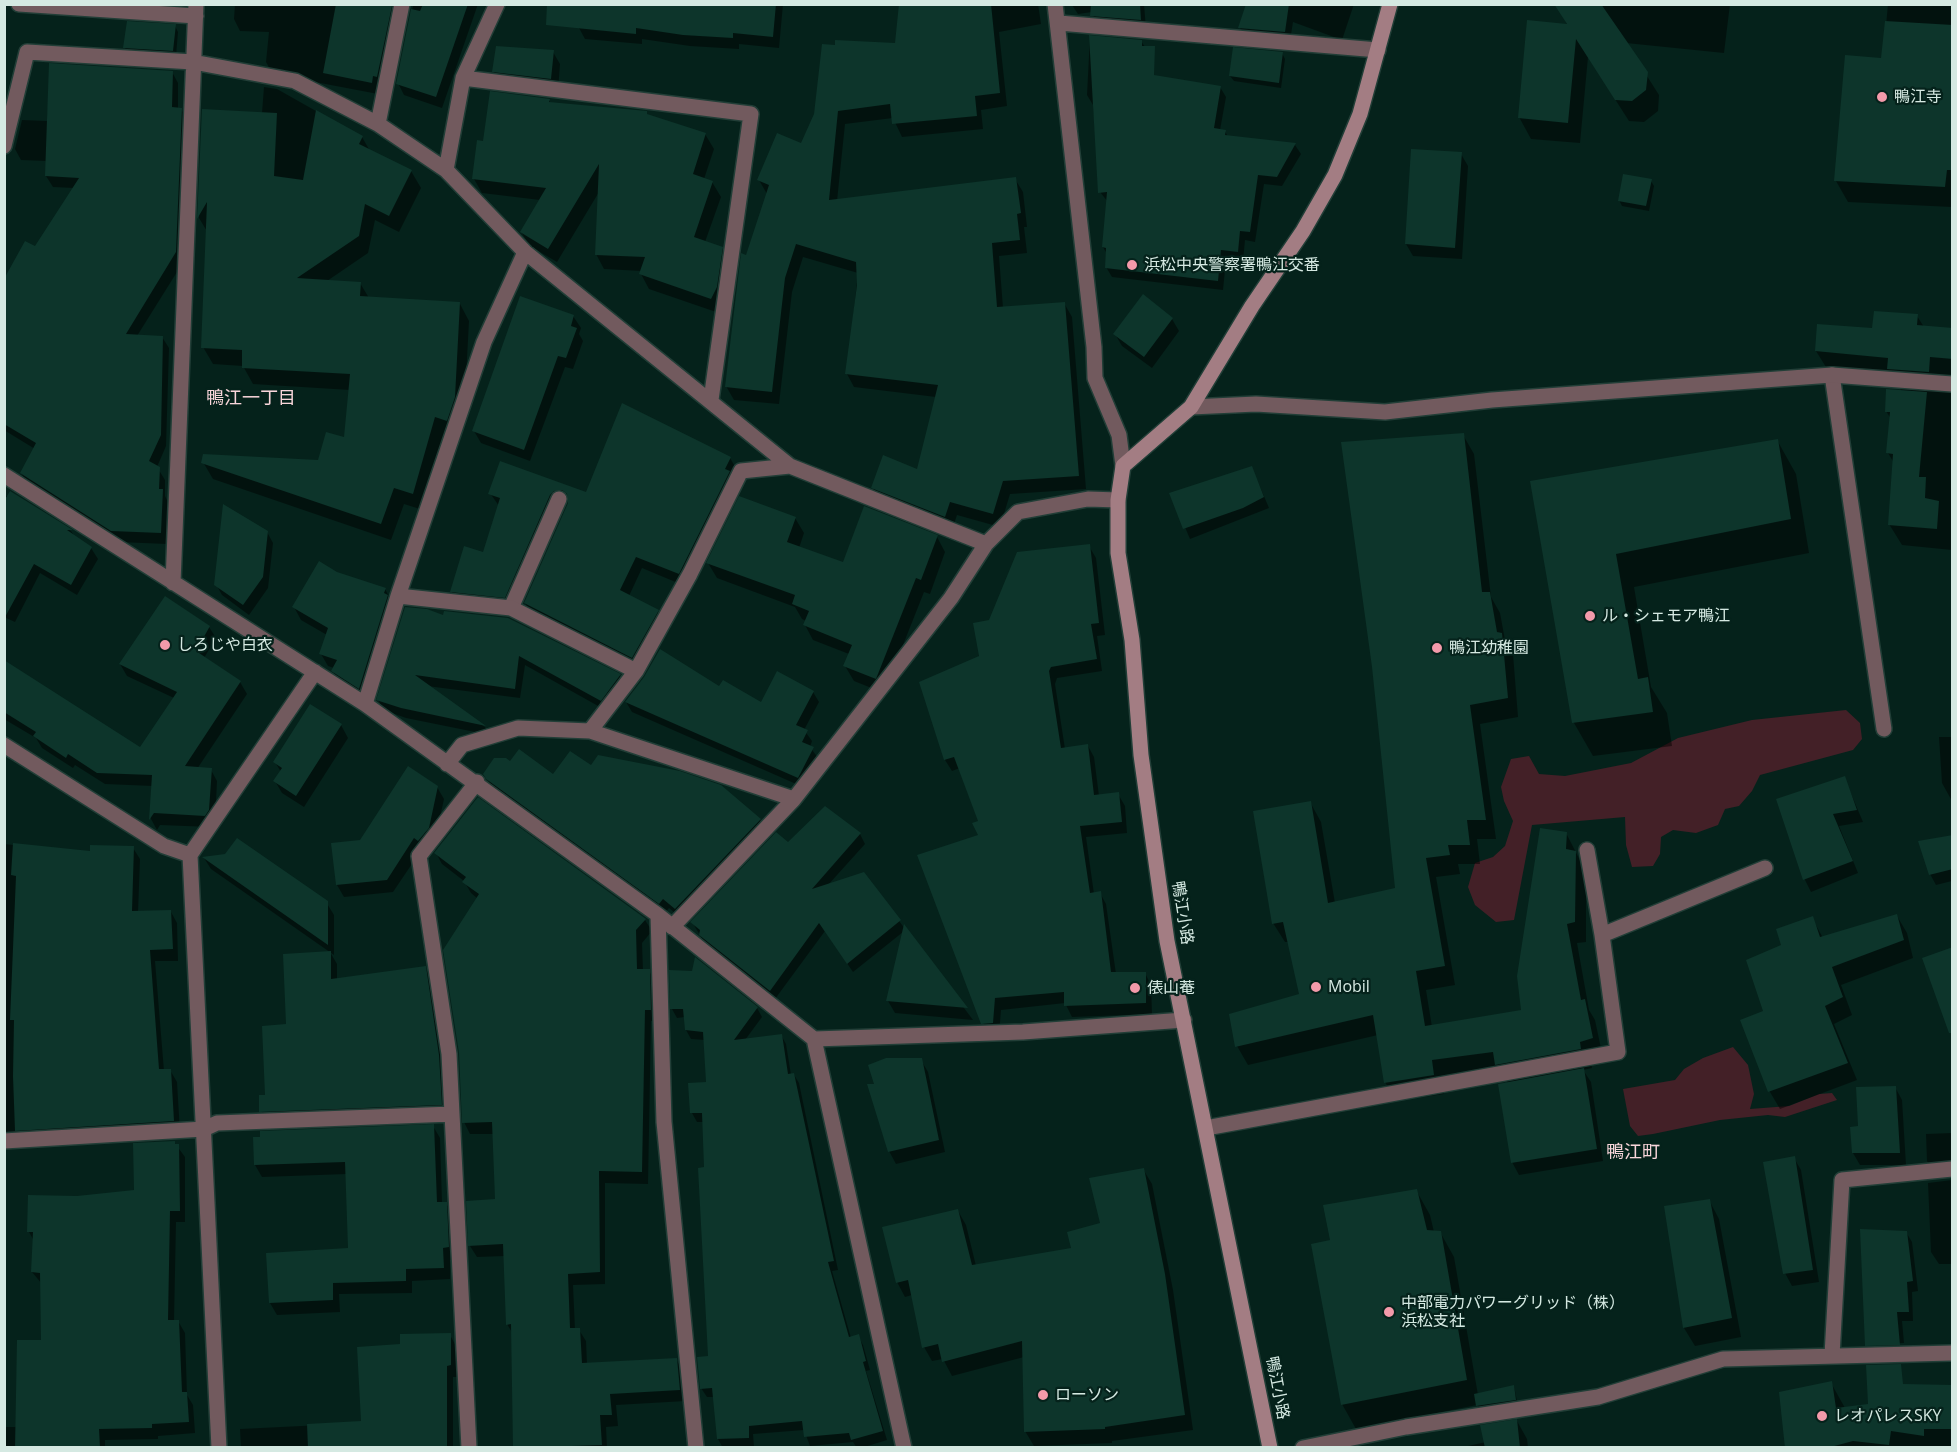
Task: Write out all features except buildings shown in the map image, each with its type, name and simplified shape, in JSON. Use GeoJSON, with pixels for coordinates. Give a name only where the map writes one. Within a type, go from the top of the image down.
{"type":"FeatureCollection","features":[{"type":"Feature","properties":{"kind":"street"},"geometry":{"type":"LineString","coordinates":[[19,4],[196,10],[173,584]]}},
{"type":"Feature","properties":{"kind":"street"},"geometry":{"type":"LineString","coordinates":[[378,124],[402,4]]}},
{"type":"Feature","properties":{"kind":"street"},"geometry":{"type":"LineString","coordinates":[[446,170],[463,78],[497,4]]}},
{"type":"Feature","properties":{"kind":"street"},"geometry":{"type":"LineString","coordinates":[[1055,4],[1059,23],[1094,346],[1095,378],[1119,435],[1123,466]]}},
{"type":"Feature","properties":{"kind":"street"},"geometry":{"type":"LineString","coordinates":[[1123,466],[1191,407],[1252,306],[1303,231],[1335,176],[1360,114],[1390,4]]}},
{"type":"Feature","properties":{"kind":"street"},"geometry":{"type":"LineString","coordinates":[[1059,23],[1378,50]]}},
{"type":"Feature","properties":{"kind":"street"},"geometry":{"type":"LineString","coordinates":[[4,146],[27,52],[193,62],[295,81],[378,124],[446,170],[525,252],[790,466],[986,544]]}},
{"type":"Feature","properties":{"kind":"street"},"geometry":{"type":"LineString","coordinates":[[463,78],[751,114],[711,400]]}},
{"type":"Feature","properties":{"kind":"street"},"geometry":{"type":"LineString","coordinates":[[365,704],[398,596],[484,342],[525,252]]}},
{"type":"Feature","properties":{"kind":"street"},"geometry":{"type":"LineString","coordinates":[[1191,407],[1256,404],[1385,412],[1491,400],[1832,375],[1953,384]]}},
{"type":"Feature","properties":{"kind":"street"},"geometry":{"type":"LineString","coordinates":[[1832,375],[1884,729]]}},
{"type":"Feature","properties":{"kind":"street"},"geometry":{"type":"LineString","coordinates":[[590,731],[636,671],[690,574],[741,471],[790,466]]}},
{"type":"Feature","properties":{"kind":"street","name":"鴨江小路"},"geometry":{"type":"LineString","coordinates":[[1123,466],[1118,500],[1118,553],[1132,640],[1141,755],[1167,941],[1270,1448]]}},
{"type":"Feature","properties":{"kind":"street"},"geometry":{"type":"LineString","coordinates":[[4,475],[365,704],[447,764],[477,782],[658,915],[814,1039],[904,1448]]}},
{"type":"Feature","properties":{"kind":"street"},"geometry":{"type":"LineString","coordinates":[[511,608],[559,499]]}},
{"type":"Feature","properties":{"kind":"street"},"geometry":{"type":"LineString","coordinates":[[672,927],[794,799],[951,598],[986,544],[1018,512],[1088,499],[1118,500]]}},
{"type":"Feature","properties":{"kind":"street"},"geometry":{"type":"LineString","coordinates":[[398,596],[511,608],[636,671]]}},
{"type":"Feature","properties":{"kind":"street"},"geometry":{"type":"LineString","coordinates":[[219,1448],[190,855],[315,672]]}},
{"type":"Feature","properties":{"kind":"street"},"geometry":{"type":"LineString","coordinates":[[447,764],[462,745],[518,728],[590,731],[794,799]]}},
{"type":"Feature","properties":{"kind":"street"},"geometry":{"type":"LineString","coordinates":[[4,745],[164,846],[190,855]]}},
{"type":"Feature","properties":{"kind":"street"},"geometry":{"type":"LineString","coordinates":[[469,1448],[449,1054],[419,856],[477,782]]}},
{"type":"Feature","properties":{"kind":"street"},"geometry":{"type":"LineString","coordinates":[[1206,1128],[1618,1052],[1602,935],[1587,850]]}},
{"type":"Feature","properties":{"kind":"street"},"geometry":{"type":"LineString","coordinates":[[1602,935],[1765,868]]}},
{"type":"Feature","properties":{"kind":"street"},"geometry":{"type":"LineString","coordinates":[[658,915],[664,1122],[696,1448]]}},
{"type":"Feature","properties":{"kind":"street"},"geometry":{"type":"LineString","coordinates":[[814,1039],[1023,1032],[1184,1020]]}},
{"type":"Feature","properties":{"kind":"street"},"geometry":{"type":"LineString","coordinates":[[4,1141],[204,1129],[217,1123],[452,1114]]}},
{"type":"Feature","properties":{"kind":"street"},"geometry":{"type":"LineString","coordinates":[[1832,1355],[1842,1180],[1953,1169]]}},
{"type":"Feature","properties":{"kind":"street"},"geometry":{"type":"LineString","coordinates":[[1303,1448],[1406,1427],[1598,1397],[1723,1359],[1953,1353]]}},
{"type":"Feature","properties":{"kind":"shaded area"},"geometry":{"type":"Polygon","coordinates":[[[1846,710],[1860,723],[1862,739],[1853,750],[1760,775],[1752,791],[1739,806],[1725,809],[1718,825],[1696,833],[1673,830],[1661,837],[1660,854],[1653,866],[1632,867],[1626,845],[1625,817],[1532,825],[1514,920],[1496,922],[1475,905],[1468,887],[1475,863],[1493,857],[1505,846],[1513,821],[1504,801],[1501,787],[1511,759],[1529,756],[1539,774],[1565,776],[1631,763],[1678,738],[1752,720],[1846,710]]]}},
{"type":"Feature","properties":{"kind":"shaded area"},"geometry":{"type":"Polygon","coordinates":[[[1733,1047],[1748,1065],[1754,1094],[1750,1109],[1789,1106],[1819,1094],[1832,1093],[1837,1100],[1785,1117],[1768,1115],[1720,1120],[1638,1136],[1630,1126],[1623,1089],[1675,1080],[1684,1069],[1703,1058],[1733,1047]]]}},
{"type":"Feature","properties":{"kind":"place","name":"鴨江寺"},"geometry":{"type":"Point","coordinates":[1882,97]}},
{"type":"Feature","properties":{"kind":"place","name":"浜松中央警察署鴨江交番"},"geometry":{"type":"Point","coordinates":[1132,265]}},
{"type":"Feature","properties":{"kind":"place","name":"ル・シェモア鴨江"},"geometry":{"type":"Point","coordinates":[1590,616]}},
{"type":"Feature","properties":{"kind":"place","name":"しろじや白衣"},"geometry":{"type":"Point","coordinates":[165,645]}},
{"type":"Feature","properties":{"kind":"place","name":"鴨江幼稚園"},"geometry":{"type":"Point","coordinates":[1437,648]}},
{"type":"Feature","properties":{"kind":"place","name":"Mobil"},"geometry":{"type":"Point","coordinates":[1316,987]}},
{"type":"Feature","properties":{"kind":"place","name":"俵山菴"},"geometry":{"type":"Point","coordinates":[1135,988]}},
{"type":"Feature","properties":{"kind":"place","name":"中部電力パワーグリッド（株） 浜松支社"},"geometry":{"type":"Point","coordinates":[1389,1312]}},
{"type":"Feature","properties":{"kind":"place","name":"ローソン"},"geometry":{"type":"Point","coordinates":[1043,1395]}},
{"type":"Feature","properties":{"kind":"place","name":"レオパレスSKY"},"geometry":{"type":"Point","coordinates":[1822,1416]}},
{"type":"Feature","properties":{"kind":"district","name":"鴨江一丁目"},"geometry":{"type":"Point","coordinates":[251,399]}},
{"type":"Feature","properties":{"kind":"district","name":"鴨江町"},"geometry":{"type":"Point","coordinates":[1633,1153]}}]}
